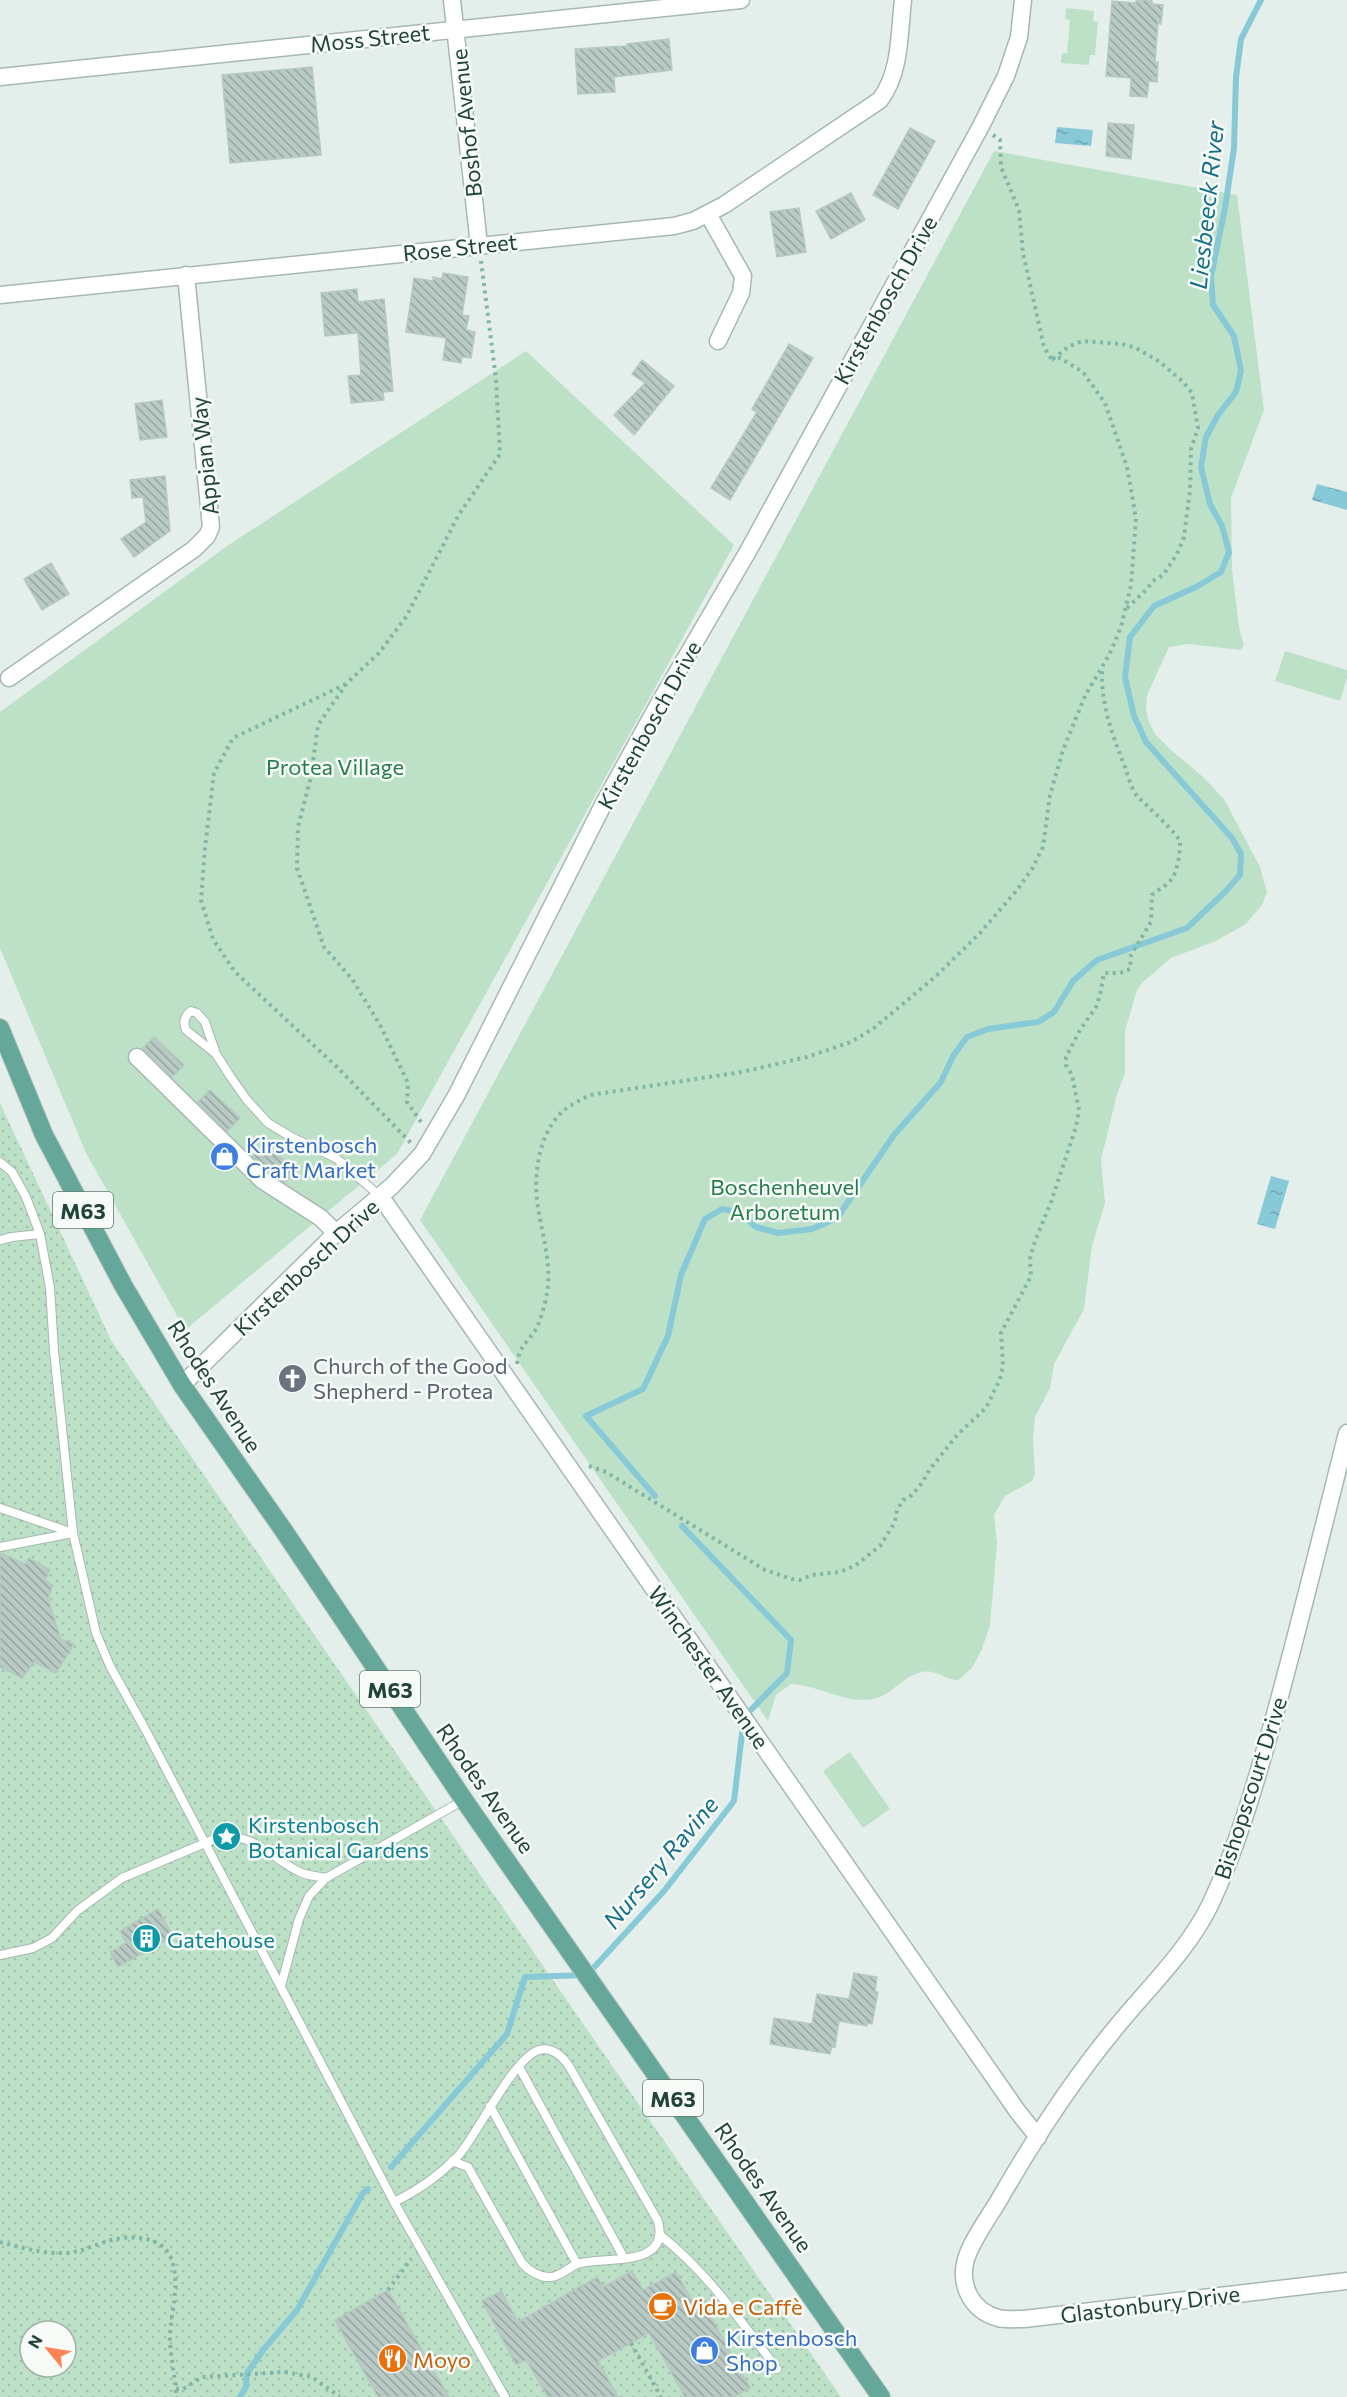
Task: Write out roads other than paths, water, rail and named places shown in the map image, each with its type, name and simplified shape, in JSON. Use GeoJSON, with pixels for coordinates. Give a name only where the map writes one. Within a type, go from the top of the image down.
{"type":"FeatureCollection","features":[{"type":"Feature","properties":{"kind":"main road","name":"Rhodes Avenue"},"geometry":{"type":"LineString","coordinates":[[0,1028],[44,1135],[123,1285],[182,1384],[284,1531],[464,1800],[881,2397]]}},
{"type":"Feature","properties":{"kind":"street","name":"Boshof Avenue"},"geometry":{"type":"LineString","coordinates":[[452,0],[479,245]]}},
{"type":"Feature","properties":{"kind":"street","name":"Moss Street"},"geometry":{"type":"LineString","coordinates":[[0,77],[741,0]]}},
{"type":"Feature","properties":{"kind":"street","name":"Rose Street"},"geometry":{"type":"LineString","coordinates":[[0,295],[674,226],[693,221],[724,206],[873,107],[887,90],[896,65],[903,0]]}},
{"type":"Feature","properties":{"kind":"street","name":"Kirstenbosch Drive"},"geometry":{"type":"LineString","coordinates":[[182,1384],[336,1233],[381,1197],[422,1154],[456,1096],[615,784],[747,553],[981,126],[1006,76],[1019,38],[1023,0]]}},
{"type":"Feature","properties":{"kind":"street"},"geometry":{"type":"LineString","coordinates":[[708,214],[742,276],[741,294],[718,341]]}},
{"type":"Feature","properties":{"kind":"street","name":"Appian Way"},"geometry":{"type":"LineString","coordinates":[[9,678],[194,549],[207,536],[211,527],[186,275]]}},
{"type":"Feature","properties":{"kind":"street"},"geometry":{"type":"LineString","coordinates":[[137,1056],[262,1180],[321,1218],[336,1233]]}},
{"type":"Feature","properties":{"kind":"street","name":"Winchester Avenue"},"geometry":{"type":"LineString","coordinates":[[381,1197],[1018,2112],[1038,2137]]}},
{"type":"Feature","properties":{"kind":"street","name":"Bishopscourt Drive"},"geometry":{"type":"LineString","coordinates":[[965,2288],[966,2259],[1038,2137],[1078,2075],[1198,1926],[1232,1856],[1285,1679],[1347,1433]]}},
{"type":"Feature","properties":{"kind":"street","name":"Glastonbury Drive"},"geometry":{"type":"LineString","coordinates":[[965,2288],[974,2303],[985,2313],[1001,2319],[1024,2319],[1347,2281]]}},
{"type":"Feature","properties":{"kind":"lane"},"geometry":{"type":"LineString","coordinates":[[216,1054],[186,1030],[183,1024],[187,1014],[191,1011],[198,1013],[205,1022],[216,1054],[247,1100],[268,1123],[293,1138],[336,1158],[381,1197]]}},
{"type":"Feature","properties":{"kind":"lane"},"geometry":{"type":"LineString","coordinates":[[0,1162],[12,1172],[26,1197],[40,1234],[50,1288],[54,1352],[74,1533],[96,1633],[110,1666],[394,2202],[505,2397]]}},
{"type":"Feature","properties":{"kind":"lane"},"geometry":{"type":"LineString","coordinates":[[0,1240],[40,1234]]}},
{"type":"Feature","properties":{"kind":"lane"},"geometry":{"type":"LineString","coordinates":[[0,1508],[74,1533]]}},
{"type":"Feature","properties":{"kind":"lane"},"geometry":{"type":"LineString","coordinates":[[0,1547],[74,1533]]}},
{"type":"Feature","properties":{"kind":"lane"},"geometry":{"type":"LineString","coordinates":[[281,1986],[299,1919],[309,1896],[326,1878],[464,1800]]}},
{"type":"Feature","properties":{"kind":"lane"},"geometry":{"type":"LineString","coordinates":[[0,1955],[33,1948],[52,1938],[77,1911],[122,1878],[162,1863],[204,1841],[229,1835],[244,1838],[261,1846],[303,1873],[326,1878]]}},
{"type":"Feature","properties":{"kind":"lane"},"geometry":{"type":"LineString","coordinates":[[541,2049],[554,2051],[564,2058],[658,2221],[660,2235],[658,2244],[643,2256],[577,2264],[552,2277],[543,2276],[528,2269],[468,2167],[465,2152],[490,2106],[531,2054],[541,2049]]}},
{"type":"Feature","properties":{"kind":"lane"},"geometry":{"type":"LineString","coordinates":[[519,2067],[624,2258]]}},
{"type":"Feature","properties":{"kind":"lane"},"geometry":{"type":"LineString","coordinates":[[490,2106],[577,2264]]}},
{"type":"Feature","properties":{"kind":"lane"},"geometry":{"type":"LineString","coordinates":[[394,2202],[422,2187],[452,2161],[470,2140]]}},
{"type":"Feature","properties":{"kind":"lane"},"geometry":{"type":"LineString","coordinates":[[452,2161],[468,2167]]}},
{"type":"Feature","properties":{"kind":"lane"},"geometry":{"type":"LineString","coordinates":[[660,2235],[697,2267],[727,2302],[777,2369]]}},
{"type":"Feature","properties":{"kind":"water"},"geometry":{"type":"Polygon","coordinates":[[[1057,127],[1093,130],[1091,146],[1055,143],[1057,127]]]}},
{"type":"Feature","properties":{"kind":"water"},"geometry":{"type":"Polygon","coordinates":[[[1317,484],[1347,492],[1347,510],[1312,500],[1317,484]]]}},
{"type":"Feature","properties":{"kind":"water"},"geometry":{"type":"Polygon","coordinates":[[[1271,1176],[1289,1181],[1275,1229],[1257,1224],[1271,1176]]]}},
{"type":"Feature","properties":{"kind":"waterway","name":"Liesbeeck River"},"geometry":{"type":"LineString","coordinates":[[655,1496],[586,1416],[643,1389],[668,1336],[681,1275],[705,1219],[722,1209],[738,1212],[756,1227],[778,1233],[812,1229],[837,1218],[894,1135],[941,1082],[953,1056],[967,1037],[988,1029],[1038,1022],[1054,1012],[1073,981],[1097,960],[1187,928],[1240,875],[1241,854],[1232,838],[1146,742],[1134,716],[1125,677],[1130,637],[1154,606],[1196,587],[1221,572],[1229,552],[1222,526],[1210,504],[1201,467],[1206,437],[1218,415],[1236,392],[1241,371],[1234,336],[1213,305],[1211,277],[1234,148],[1236,77],[1241,39],[1261,0]]}},
{"type":"Feature","properties":{"kind":"waterway","name":"Nursery Ravine"},"geometry":{"type":"LineString","coordinates":[[391,2167],[507,2034],[525,1977],[587,1975],[664,1891],[734,1801],[744,1717],[787,1673],[791,1640],[682,1526]]}},
{"type":"Feature","properties":{"kind":"waterway","name":"Nursery Ravine"},"geometry":{"type":"LineString","coordinates":[[240,2397],[246,2387],[247,2373],[297,2310],[363,2193],[368,2189]]}},
{"type":"Feature","properties":{"kind":"place","name":"Kirstenbosch Craft Market"},"geometry":{"type":"Point","coordinates":[225,1157]}},
{"type":"Feature","properties":{"kind":"place","name":"Church of the Good Shepherd - Protea"},"geometry":{"type":"Point","coordinates":[292,1378]}},
{"type":"Feature","properties":{"kind":"place","name":"Kirstenbosch Botanical Gardens"},"geometry":{"type":"Point","coordinates":[227,1837]}},
{"type":"Feature","properties":{"kind":"place","name":"Gatehouse"},"geometry":{"type":"Point","coordinates":[146,1939]}},
{"type":"Feature","properties":{"kind":"place","name":"Vida e Caffè"},"geometry":{"type":"Point","coordinates":[662,2306]}},
{"type":"Feature","properties":{"kind":"place","name":"Kirstenbosch Shop"},"geometry":{"type":"Point","coordinates":[705,2350]}},
{"type":"Feature","properties":{"kind":"place","name":"Moyo"},"geometry":{"type":"Point","coordinates":[392,2359]}},
{"type":"Feature","properties":{"kind":"park label","name":"Protea Village"},"geometry":{"type":"Point","coordinates":[335,766]}},
{"type":"Feature","properties":{"kind":"park label","name":"Boschenheuvel Arboretum"},"geometry":{"type":"Point","coordinates":[785,1198]}}]}
